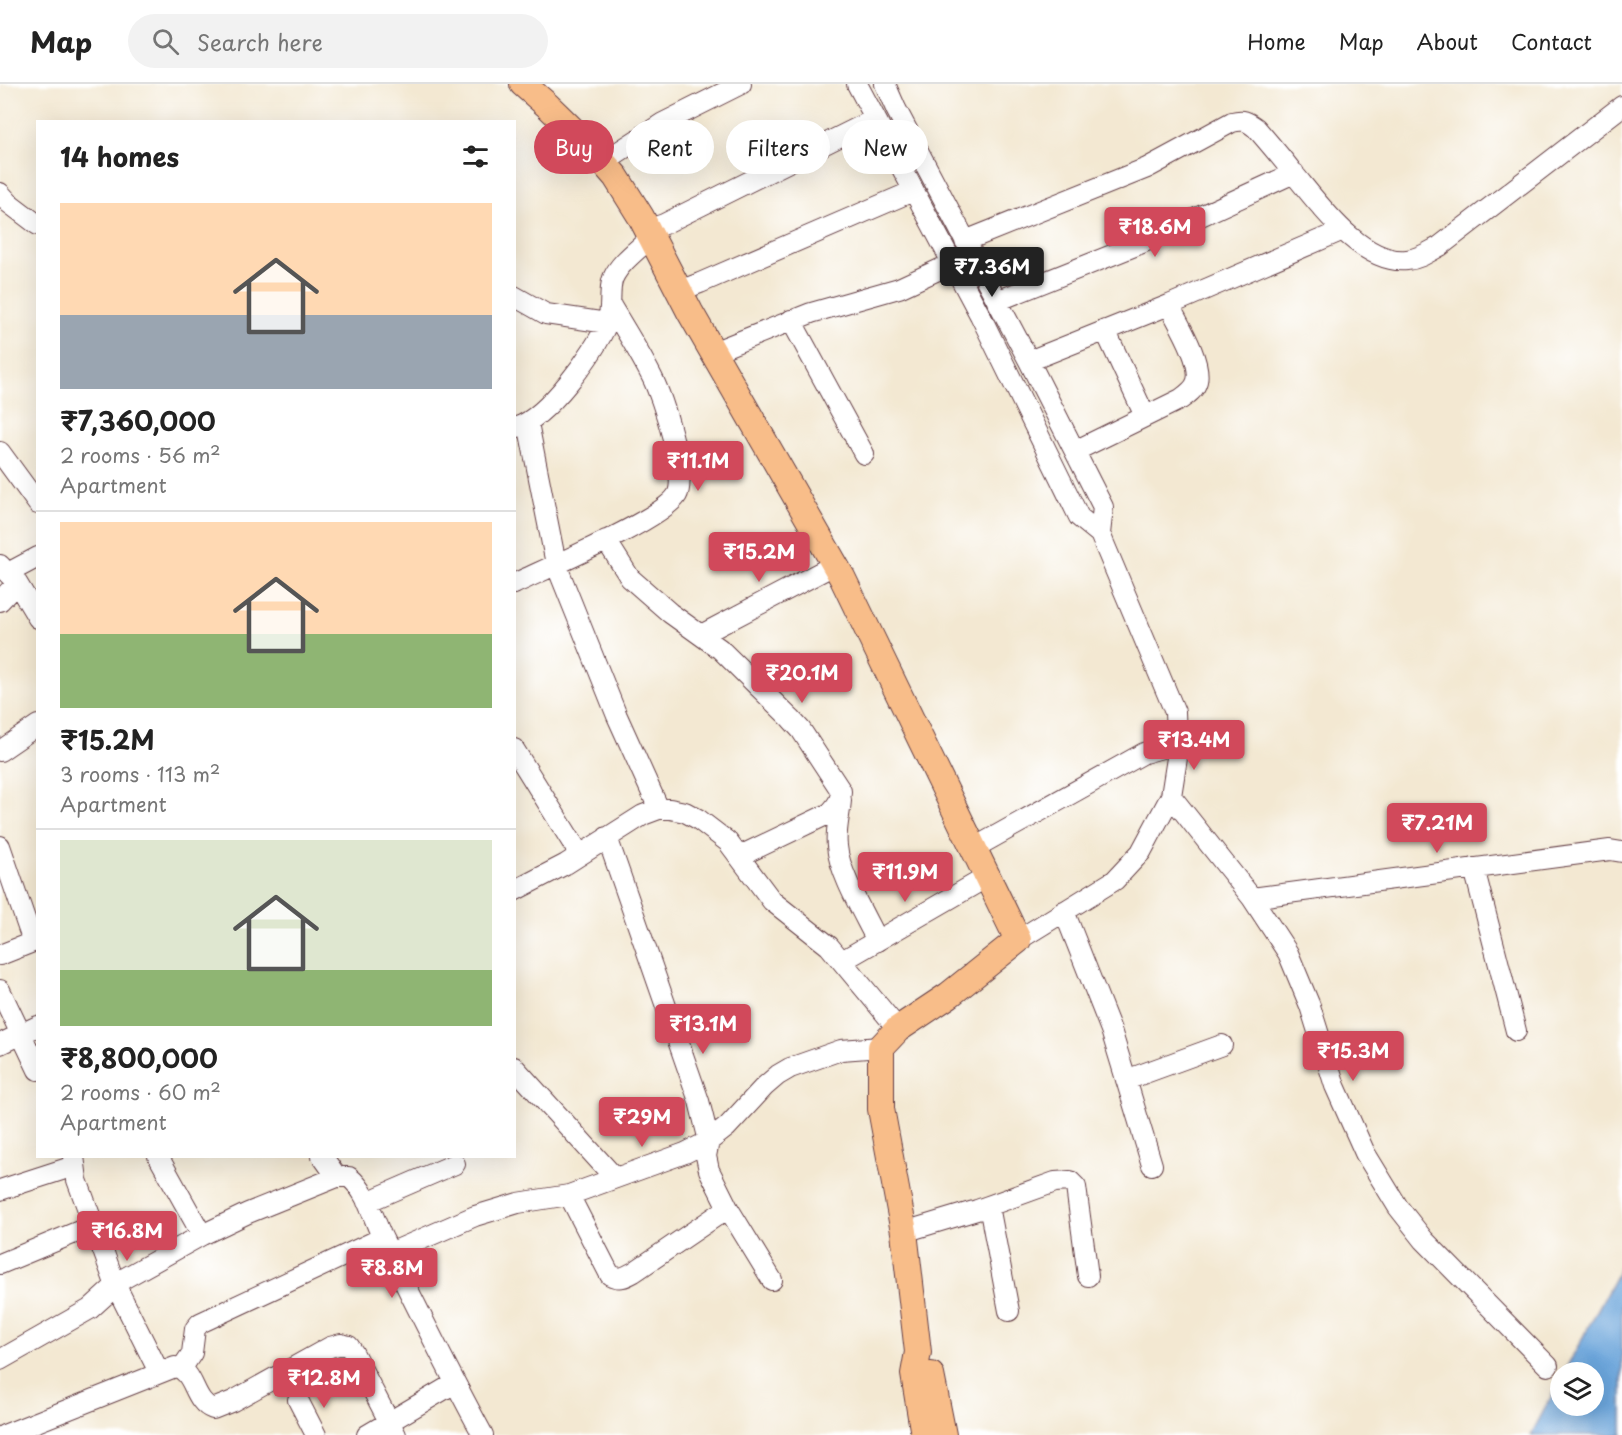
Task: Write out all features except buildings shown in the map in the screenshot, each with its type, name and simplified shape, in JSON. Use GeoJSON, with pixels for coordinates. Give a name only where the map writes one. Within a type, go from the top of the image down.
{"type":"FeatureCollection","features":[{"type":"Feature","properties":{"kind":"main road"},"geometry":{"type":"LineString","coordinates":[[523,84],[562,120]]}},
{"type":"Feature","properties":{"kind":"main road"},"geometry":{"type":"LineString","coordinates":[[613,174],[834,565],[1018,940],[949,995],[889,1038],[881,1109],[904,1232],[918,1352],[914,1374],[924,1435]]}},
{"type":"Feature","properties":{"kind":"main road"},"geometry":{"type":"LineString","coordinates":[[918,1352],[931,1372],[943,1435]]}},
{"type":"Feature","properties":{"kind":"street"},"geometry":{"type":"LineString","coordinates":[[857,84],[953,263],[1078,517],[1100,534]]}},
{"type":"Feature","properties":{"kind":"street"},"geometry":{"type":"LineString","coordinates":[[885,84],[1103,507],[1100,534],[1174,712],[1177,758],[1171,796],[1141,852],[1115,880],[1018,940]]}},
{"type":"Feature","properties":{"kind":"street"},"geometry":{"type":"LineString","coordinates":[[614,155],[663,123],[737,85]]}},
{"type":"Feature","properties":{"kind":"street"},"geometry":{"type":"LineString","coordinates":[[965,241],[1147,168],[1232,122],[1242,120],[1256,128],[1343,230],[1362,245],[1385,258],[1405,261],[1420,257],[1440,246],[1622,106]]}},
{"type":"Feature","properties":{"kind":"street"},"geometry":{"type":"LineString","coordinates":[[659,809],[617,716],[556,564],[521,425],[547,406],[579,370],[595,346],[609,315],[613,278],[649,234],[664,224],[875,119]]}},
{"type":"Feature","properties":{"kind":"street"},"geometry":{"type":"LineString","coordinates":[[997,301],[1142,243],[1294,173]]}},
{"type":"Feature","properties":{"kind":"street"},"geometry":{"type":"LineString","coordinates":[[679,291],[913,191]]}},
{"type":"Feature","properties":{"kind":"street"},"geometry":{"type":"LineString","coordinates":[[0,192],[9,203],[36,223]]}},
{"type":"Feature","properties":{"kind":"street"},"geometry":{"type":"LineString","coordinates":[[1029,361],[1343,230]]}},
{"type":"Feature","properties":{"kind":"street"},"geometry":{"type":"LineString","coordinates":[[713,352],[791,320],[898,288],[953,263]]}},
{"type":"Feature","properties":{"kind":"street"},"geometry":{"type":"LineString","coordinates":[[516,297],[546,314],[609,315]]}},
{"type":"Feature","properties":{"kind":"street"},"geometry":{"type":"LineString","coordinates":[[1075,451],[1190,393],[1197,380],[1196,362],[1169,304]]}},
{"type":"Feature","properties":{"kind":"street"},"geometry":{"type":"LineString","coordinates":[[516,583],[606,540],[667,507],[679,493],[681,484],[679,467],[656,387],[609,315]]}},
{"type":"Feature","properties":{"kind":"street"},"geometry":{"type":"LineString","coordinates":[[791,320],[864,454]]}},
{"type":"Feature","properties":{"kind":"street"},"geometry":{"type":"LineString","coordinates":[[1105,330],[1145,416]]}},
{"type":"Feature","properties":{"kind":"street"},"geometry":{"type":"LineString","coordinates":[[0,452],[36,501]]}},
{"type":"Feature","properties":{"kind":"street"},"geometry":{"type":"LineString","coordinates":[[606,540],[630,578],[669,612],[720,649],[801,730],[841,791],[836,844],[838,854],[848,881],[877,941]]}},
{"type":"Feature","properties":{"kind":"street"},"geometry":{"type":"LineString","coordinates":[[0,601],[9,574],[36,557]]}},
{"type":"Feature","properties":{"kind":"street"},"geometry":{"type":"LineString","coordinates":[[701,635],[834,565]]}},
{"type":"Feature","properties":{"kind":"street"},"geometry":{"type":"LineString","coordinates":[[9,574],[36,615]]}},
{"type":"Feature","properties":{"kind":"street"},"geometry":{"type":"LineString","coordinates":[[0,751],[36,726]]}},
{"type":"Feature","properties":{"kind":"street"},"geometry":{"type":"LineString","coordinates":[[974,848],[1143,753],[1176,744]]}},
{"type":"Feature","properties":{"kind":"street"},"geometry":{"type":"LineString","coordinates":[[516,751],[580,855]]}},
{"type":"Feature","properties":{"kind":"street"},"geometry":{"type":"LineString","coordinates":[[1171,796],[1252,898],[1288,953],[1310,1006],[1335,1086],[1365,1153],[1398,1207],[1424,1240],[1548,1366]]}},
{"type":"Feature","properties":{"kind":"street"},"geometry":{"type":"LineString","coordinates":[[740,856],[830,813],[838,805],[841,797]]}},
{"type":"Feature","properties":{"kind":"street"},"geometry":{"type":"LineString","coordinates":[[182,1368],[192,1353],[195,1329],[200,1323],[386,1245],[530,1200],[569,1195],[685,1153],[709,1141],[727,1127],[764,1087],[790,1068],[841,1050],[889,1038],[842,961],[815,934],[772,901],[728,842],[685,812],[659,809],[643,815],[580,855],[516,890]]}},
{"type":"Feature","properties":{"kind":"street"},"geometry":{"type":"LineString","coordinates":[[607,837],[699,1101],[709,1141],[706,1156],[709,1170],[728,1208],[772,1280]]}},
{"type":"Feature","properties":{"kind":"street"},"geometry":{"type":"LineString","coordinates":[[0,846],[35,941],[0,955]]}},
{"type":"Feature","properties":{"kind":"street"},"geometry":{"type":"LineString","coordinates":[[1252,898],[1610,850],[1622,852]]}},
{"type":"Feature","properties":{"kind":"street"},"geometry":{"type":"LineString","coordinates":[[1474,868],[1516,1031]]}},
{"type":"Feature","properties":{"kind":"street"},"geometry":{"type":"LineString","coordinates":[[842,961],[987,877]]}},
{"type":"Feature","properties":{"kind":"street"},"geometry":{"type":"LineString","coordinates":[[1064,911],[1092,979],[1152,1165]]}},
{"type":"Feature","properties":{"kind":"street"},"geometry":{"type":"LineString","coordinates":[[0,990],[29,1030],[36,1061]]}},
{"type":"Feature","properties":{"kind":"street"},"geometry":{"type":"LineString","coordinates":[[0,1044],[29,1030]]}},
{"type":"Feature","properties":{"kind":"street"},"geometry":{"type":"LineString","coordinates":[[1126,1080],[1222,1045]]}},
{"type":"Feature","properties":{"kind":"street"},"geometry":{"type":"LineString","coordinates":[[516,1070],[615,1178]]}},
{"type":"Feature","properties":{"kind":"street"},"geometry":{"type":"LineString","coordinates":[[159,1158],[202,1235]]}},
{"type":"Feature","properties":{"kind":"street"},"geometry":{"type":"LineString","coordinates":[[323,1158],[337,1177]]}},
{"type":"Feature","properties":{"kind":"street"},"geometry":{"type":"LineString","coordinates":[[0,1190],[74,1161],[77,1180],[116,1286],[159,1372]]}},
{"type":"Feature","properties":{"kind":"street"},"geometry":{"type":"LineString","coordinates":[[367,1202],[455,1164]]}},
{"type":"Feature","properties":{"kind":"street"},"geometry":{"type":"LineString","coordinates":[[0,1360],[90,1309],[132,1274],[202,1235],[248,1213],[337,1177],[349,1176],[367,1202],[386,1245],[483,1435]]}},
{"type":"Feature","properties":{"kind":"street"},"geometry":{"type":"LineString","coordinates":[[904,1232],[989,1206],[1055,1182],[1070,1181],[1076,1187],[1088,1276]]}},
{"type":"Feature","properties":{"kind":"street"},"geometry":{"type":"LineString","coordinates":[[569,1195],[610,1275],[616,1278],[623,1278],[634,1272],[728,1208]]}},
{"type":"Feature","properties":{"kind":"street"},"geometry":{"type":"LineString","coordinates":[[989,1206],[1009,1311]]}},
{"type":"Feature","properties":{"kind":"street"},"geometry":{"type":"LineString","coordinates":[[0,1263],[94,1225]]}},
{"type":"Feature","properties":{"kind":"street"},"geometry":{"type":"LineString","coordinates":[[4,1435],[175,1367],[182,1368],[188,1374],[199,1399],[213,1409],[233,1401],[330,1347],[341,1344],[349,1346],[353,1352],[392,1428]]}},
{"type":"Feature","properties":{"kind":"street"},"geometry":{"type":"LineString","coordinates":[[367,1435],[392,1428],[455,1383]]}},
{"type":"Feature","properties":{"kind":"street"},"geometry":{"type":"LineString","coordinates":[[298,1400],[316,1435]]}},
{"type":"Feature","properties":{"kind":"water"},"geometry":{"type":"Polygon","coordinates":[[[1622,1260],[1622,1435],[1531,1435],[1550,1399],[1550,1416],[1604,1416],[1604,1362],[1569,1362],[1617,1274],[1622,1260]]]}}]}
